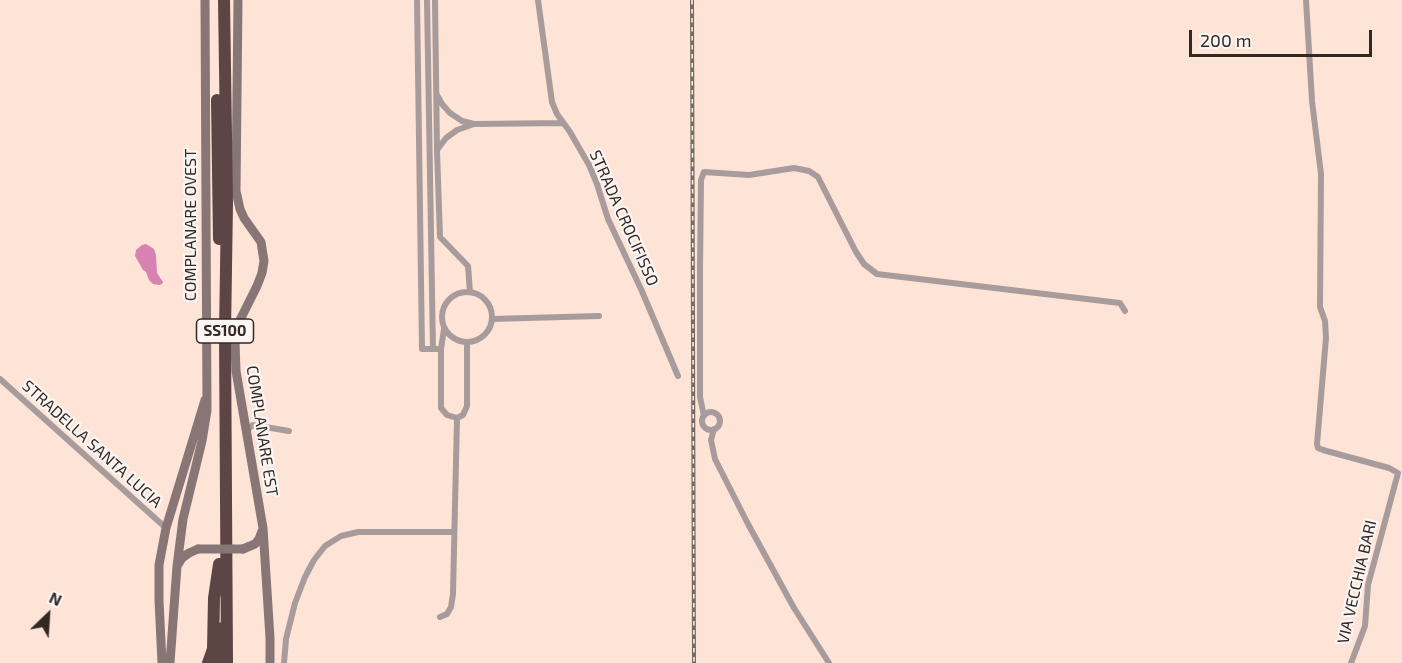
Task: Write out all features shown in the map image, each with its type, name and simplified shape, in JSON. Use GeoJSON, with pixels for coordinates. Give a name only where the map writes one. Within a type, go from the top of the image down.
{"type":"FeatureCollection","features":[{"type":"Feature","properties":{"kind":"highway","name":"SS100"},"geometry":{"type":"LineString","coordinates":[[216,0],[219,271],[218,663]]}},
{"type":"Feature","properties":{"kind":"highway","name":"SS100"},"geometry":{"type":"LineString","coordinates":[[224,0],[227,204],[225,333],[227,663]]}},
{"type":"Feature","properties":{"kind":"highway","name":"SS100"},"geometry":{"type":"LineString","coordinates":[[208,663],[213,650],[214,598],[219,564]]}},
{"type":"Feature","properties":{"kind":"main road","name":"COMPLANARE OVEST"},"geometry":{"type":"LineString","coordinates":[[170,663],[180,536],[207,410],[205,0]]}},
{"type":"Feature","properties":{"kind":"main road","name":"COMPLANARE EST"},"geometry":{"type":"LineString","coordinates":[[238,0],[236,191],[244,218],[261,242],[264,261],[257,286],[240,320],[235,342],[236,371],[263,528],[270,663]]}},
{"type":"Feature","properties":{"kind":"main road"},"geometry":{"type":"LineString","coordinates":[[162,663],[159,565],[166,528],[207,392]]}},
{"type":"Feature","properties":{"kind":"main road"},"geometry":{"type":"LineString","coordinates":[[243,549],[255,544],[263,528]]}},
{"type":"Feature","properties":{"kind":"main road"},"geometry":{"type":"LineString","coordinates":[[180,536],[185,542],[198,549]]}},
{"type":"Feature","properties":{"kind":"main road"},"geometry":{"type":"LineString","coordinates":[[177,566],[182,558],[198,549],[243,549],[259,555],[266,562]]}},
{"type":"Feature","properties":{"kind":"street"},"geometry":{"type":"LineString","coordinates":[[417,0],[422,349],[441,349]]}},
{"type":"Feature","properties":{"kind":"street"},"geometry":{"type":"LineString","coordinates":[[427,0],[433,349]]}},
{"type":"Feature","properties":{"kind":"street"},"geometry":{"type":"LineString","coordinates":[[435,0],[440,237],[468,266],[470,292]]}},
{"type":"Feature","properties":{"kind":"street","name":"STRADA CROCIFISSO"},"geometry":{"type":"LineString","coordinates":[[538,0],[552,102],[589,165],[608,219],[678,376]]}},
{"type":"Feature","properties":{"kind":"street","name":"VIA VECCHIA BARI"},"geometry":{"type":"LineString","coordinates":[[1306,0],[1312,101],[1321,174],[1320,307],[1325,321],[1326,338],[1317,444],[1318,448],[1323,450],[1389,468],[1398,473],[1368,585],[1365,626],[1351,663]]}},
{"type":"Feature","properties":{"kind":"street"},"geometry":{"type":"LineString","coordinates":[[437,95],[450,113],[462,121],[474,124],[563,123]]}},
{"type":"Feature","properties":{"kind":"street"},"geometry":{"type":"LineString","coordinates":[[437,150],[446,138],[457,130],[474,124]]}},
{"type":"Feature","properties":{"kind":"street"},"geometry":{"type":"LineString","coordinates":[[829,663],[794,608],[748,524],[715,459],[703,424],[704,416],[700,397],[701,180],[704,172],[749,175],[794,168],[809,171],[818,177],[856,252],[864,264],[877,274],[1120,303],[1125,311]]}},
{"type":"Feature","properties":{"kind":"street"},"geometry":{"type":"LineString","coordinates":[[444,329],[454,339],[466,343],[474,342],[487,333],[492,319],[491,311],[484,299],[477,294],[462,292],[448,300],[441,314],[444,329],[441,349],[441,408],[447,414],[457,418],[463,415],[467,406],[466,343]]}},
{"type":"Feature","properties":{"kind":"street"},"geometry":{"type":"LineString","coordinates":[[492,319],[599,316]]}},
{"type":"Feature","properties":{"kind":"street","name":"STRADELLA SANTA LUCIA"},"geometry":{"type":"LineString","coordinates":[[0,379],[166,528]]}},
{"type":"Feature","properties":{"kind":"street"},"geometry":{"type":"LineString","coordinates":[[700,397],[707,407],[719,416],[720,422],[714,429],[711,440],[713,452]]}},
{"type":"Feature","properties":{"kind":"street"},"geometry":{"type":"LineString","coordinates":[[704,416],[708,412],[715,412]]}},
{"type":"Feature","properties":{"kind":"street"},"geometry":{"type":"LineString","coordinates":[[440,617],[447,614],[451,607],[453,594],[457,418]]}},
{"type":"Feature","properties":{"kind":"street"},"geometry":{"type":"LineString","coordinates":[[247,433],[253,425],[289,431]]}},
{"type":"Feature","properties":{"kind":"street"},"geometry":{"type":"LineString","coordinates":[[706,428],[714,429]]}},
{"type":"Feature","properties":{"kind":"street"},"geometry":{"type":"LineString","coordinates":[[284,663],[286,639],[295,603],[305,577],[325,546],[341,536],[358,532],[454,532]]}},
{"type":"Feature","properties":{"kind":"shaded area"},"geometry":{"type":"Polygon","coordinates":[[[146,244],[154,249],[157,273],[162,284],[153,284],[149,280],[135,256],[136,250],[146,244]]]}},
{"type":"Feature","properties":{"kind":"railway"},"geometry":{"type":"LineString","coordinates":[[692,0],[694,663]]}}]}
